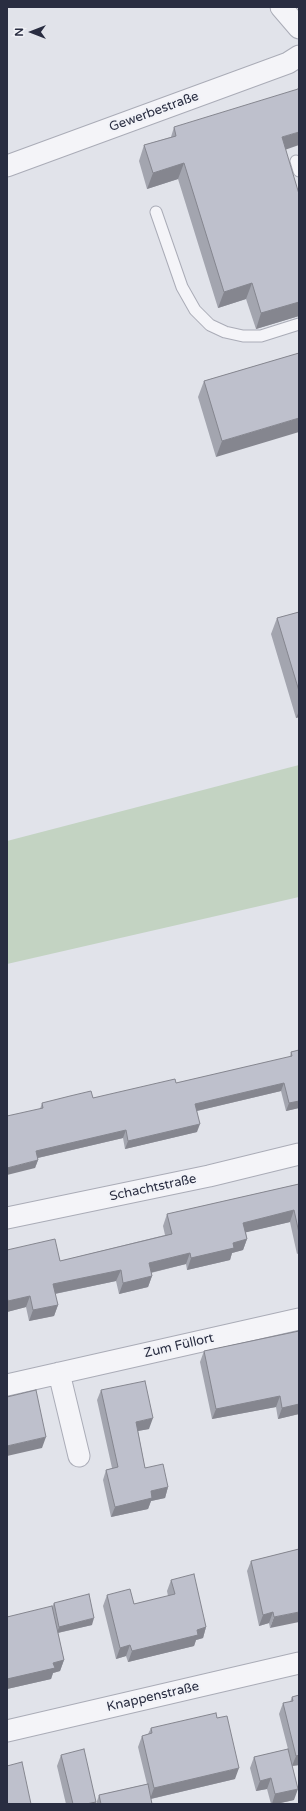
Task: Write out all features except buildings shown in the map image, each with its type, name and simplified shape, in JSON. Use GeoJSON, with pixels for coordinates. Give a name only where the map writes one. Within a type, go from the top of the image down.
{"type":"FeatureCollection","features":[{"type":"Feature","properties":{"kind":"street"},"geometry":{"type":"LineString","coordinates":[[281,7],[299,28]]}},
{"type":"Feature","properties":{"kind":"street","name":"Gewerbestraße"},"geometry":{"type":"LineString","coordinates":[[7,166],[288,63],[299,56]]}},
{"type":"Feature","properties":{"kind":"street","name":"Schachtstraße"},"geometry":{"type":"LineString","coordinates":[[7,1218],[209,1176],[299,1154]]}},
{"type":"Feature","properties":{"kind":"street","name":"Zum Füllort"},"geometry":{"type":"LineString","coordinates":[[7,1385],[299,1319]]}},
{"type":"Feature","properties":{"kind":"street"},"geometry":{"type":"LineString","coordinates":[[59,1373],[79,1456]]}},
{"type":"Feature","properties":{"kind":"street","name":"Knappenstraße"},"geometry":{"type":"LineString","coordinates":[[7,1731],[299,1663]]}},
{"type":"Feature","properties":{"kind":"lane"},"geometry":{"type":"LineString","coordinates":[[156,212],[182,288],[195,310],[210,325],[225,332],[243,336],[261,336],[299,324]]}},
{"type":"Feature","properties":{"kind":"green space"},"geometry":{"type":"Polygon","coordinates":[[[299,765],[299,897],[7,964],[7,841],[299,765]]]}}]}
